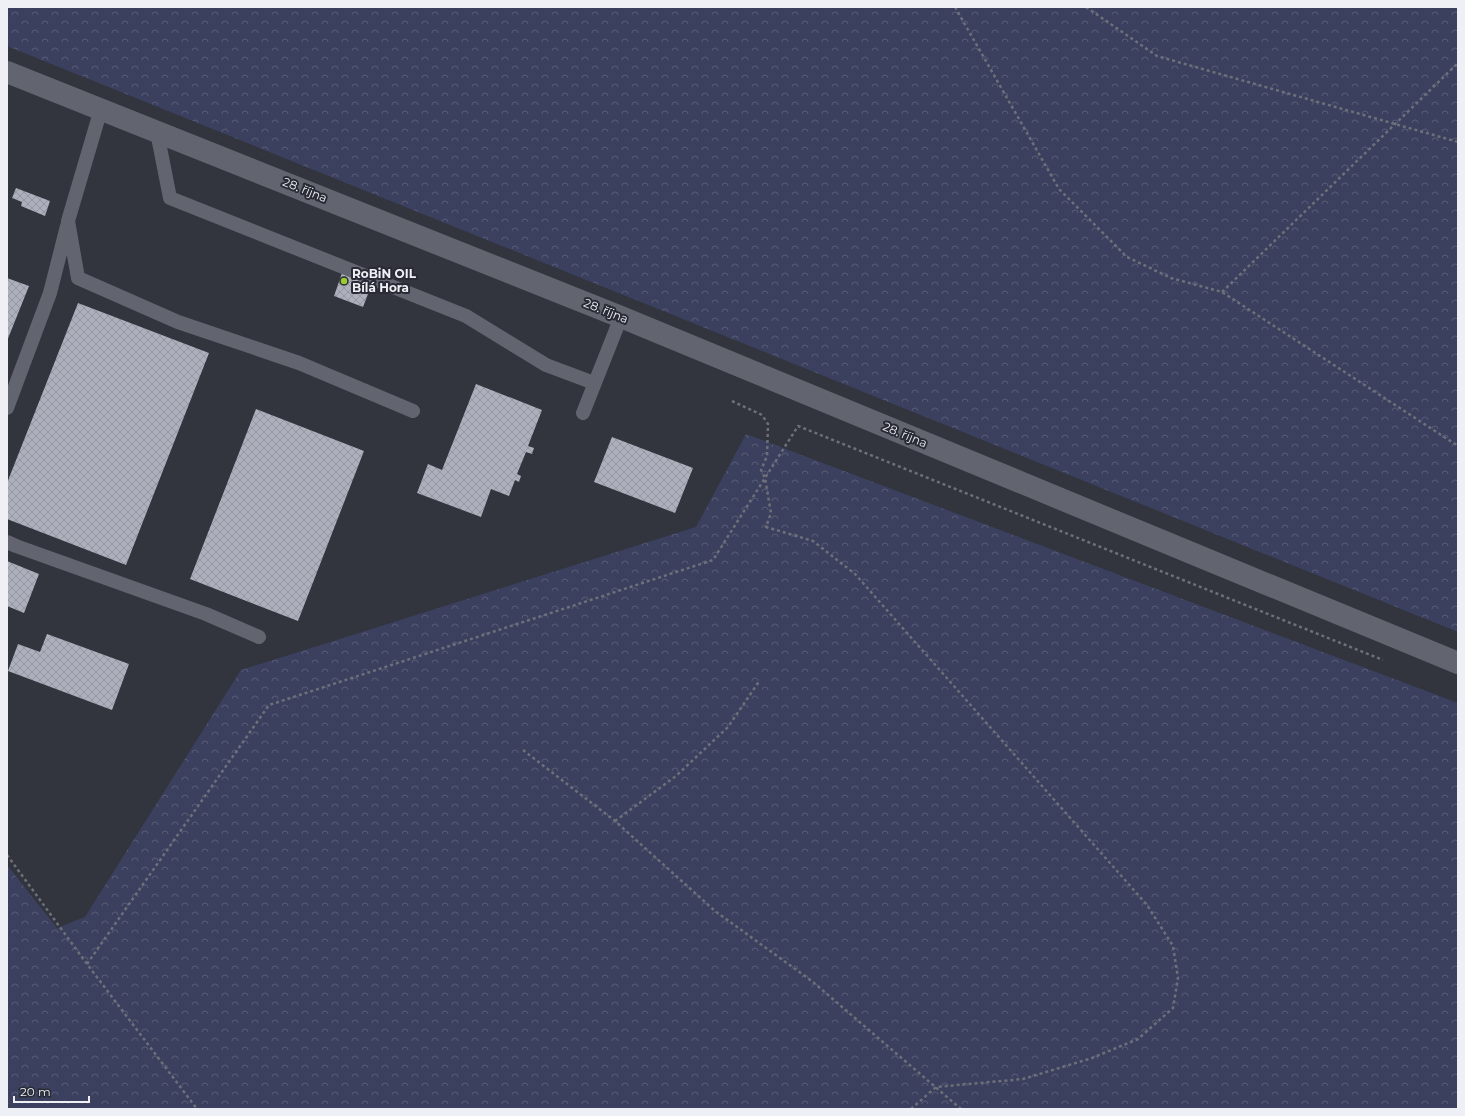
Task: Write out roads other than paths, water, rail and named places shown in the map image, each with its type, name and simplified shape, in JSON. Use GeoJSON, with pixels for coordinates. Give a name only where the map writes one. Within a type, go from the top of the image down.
{"type":"FeatureCollection","features":[{"type":"Feature","properties":{"kind":"main road","name":"28. října"},"geometry":{"type":"LineString","coordinates":[[7,72],[621,317],[1201,558],[1458,662]]}},
{"type":"Feature","properties":{"kind":"lane"},"geometry":{"type":"LineString","coordinates":[[7,408],[50,293],[68,221],[101,109]]}},
{"type":"Feature","properties":{"kind":"lane"},"geometry":{"type":"LineString","coordinates":[[157,132],[170,198],[466,316],[546,365],[594,384]]}},
{"type":"Feature","properties":{"kind":"lane"},"geometry":{"type":"LineString","coordinates":[[68,221],[78,278],[178,322],[299,362],[414,411]]}},
{"type":"Feature","properties":{"kind":"lane"},"geometry":{"type":"LineString","coordinates":[[583,413],[621,317]]}},
{"type":"Feature","properties":{"kind":"lane"},"geometry":{"type":"LineString","coordinates":[[7,542],[206,614],[259,637]]}},
{"type":"Feature","properties":{"kind":"place","name":"RoBiN OIL Bílá Hora"},"geometry":{"type":"Point","coordinates":[344,281]}}]}
